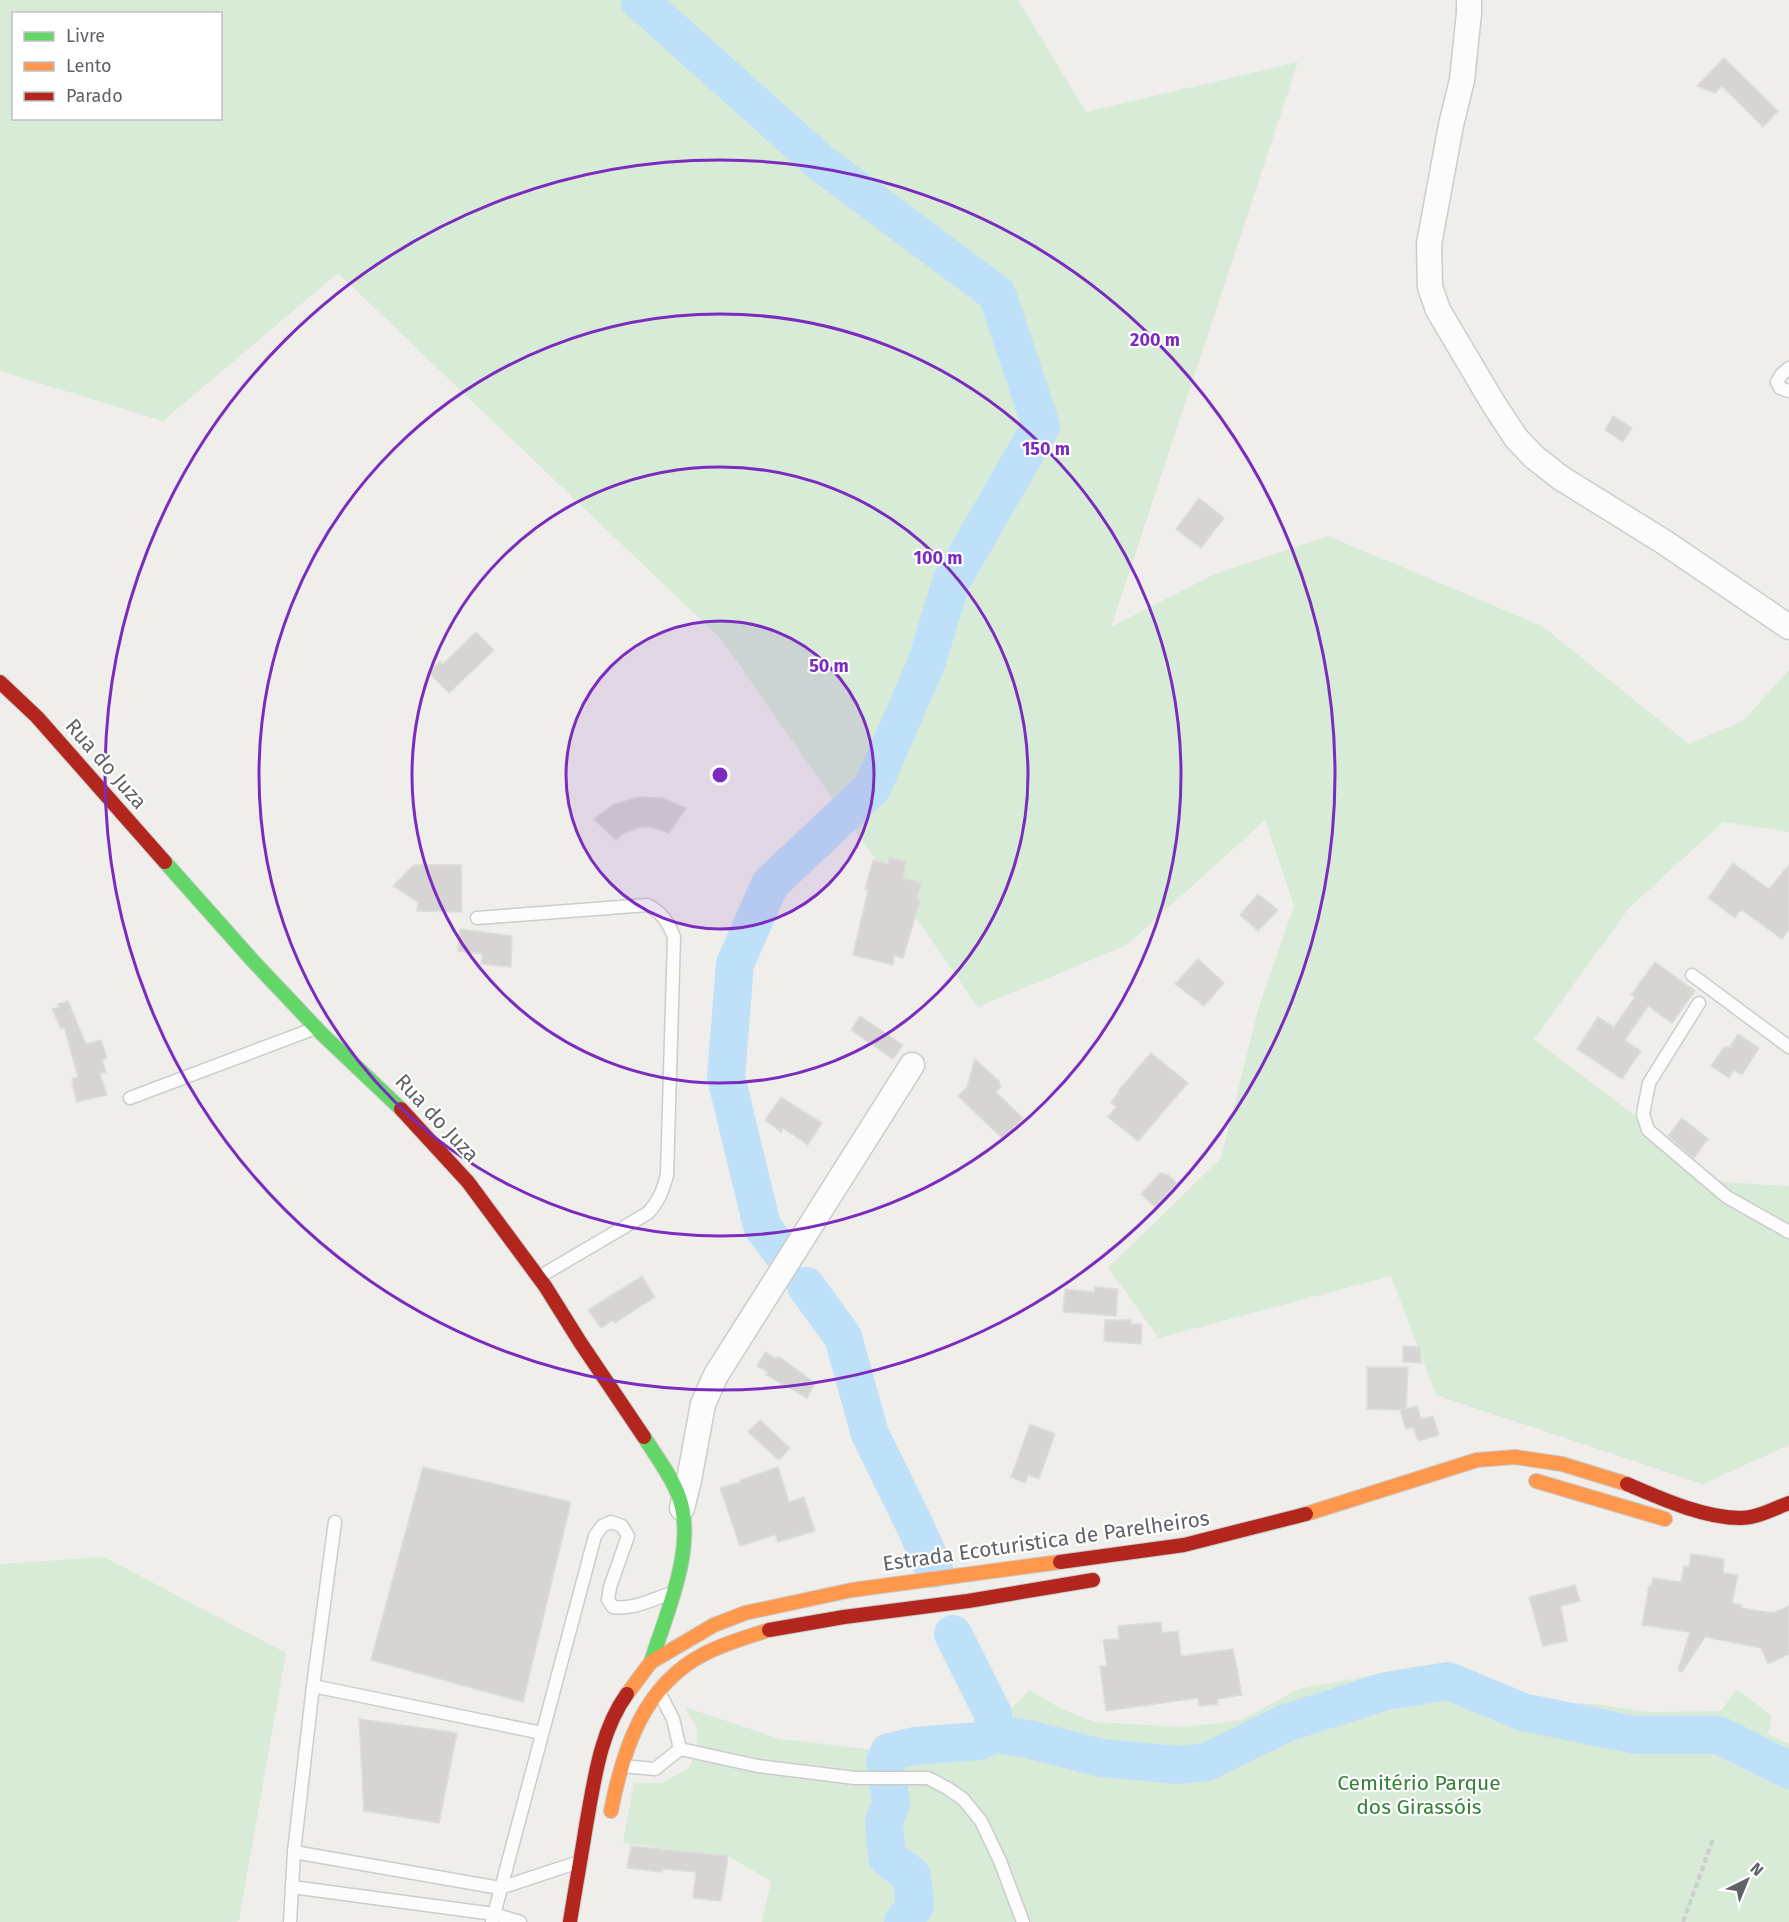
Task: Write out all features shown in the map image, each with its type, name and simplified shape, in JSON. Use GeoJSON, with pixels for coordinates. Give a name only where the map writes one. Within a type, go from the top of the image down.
{"type":"FeatureCollection","features":[{"type":"Feature","properties":{"kind":"main road","name":"Rua do Juza"},"geometry":{"type":"LineString","coordinates":[[0,682],[37,717],[166,865],[316,1028],[365,1072],[428,1136],[478,1195],[539,1277],[661,1463],[682,1508],[684,1549],[651,1662]]}},
{"type":"Feature","properties":{"kind":"main road","name":"Estrada Ecoturistica de Parelheiros"},"geometry":{"type":"LineString","coordinates":[[570,1922],[599,1760],[616,1709],[651,1662],[714,1625],[745,1613],[852,1590],[1184,1545],[1289,1520],[1477,1460],[1515,1457],[1562,1464],[1627,1484],[1666,1501],[1701,1512],[1738,1518],[1759,1515],[1789,1503]]}},
{"type":"Feature","properties":{"kind":"main road"},"geometry":{"type":"LineString","coordinates":[[1526,1478],[1676,1522]]}},
{"type":"Feature","properties":{"kind":"main road"},"geometry":{"type":"LineString","coordinates":[[609,1822],[622,1766],[638,1723],[659,1691],[674,1674],[693,1659],[769,1630],[816,1621],[950,1604],[1112,1577]]}},
{"type":"Feature","properties":{"kind":"main road"},"geometry":{"type":"LineString","coordinates":[[651,1662],[659,1691]]}},
{"type":"Feature","properties":{"kind":"main road"},"geometry":{"type":"LineString","coordinates":[[599,1760],[622,1766]]}},
{"type":"Feature","properties":{"kind":"street"},"geometry":{"type":"LineString","coordinates":[[1469,0],[1462,80],[1429,244],[1430,287],[1438,310],[1493,403],[1516,438],[1534,457],[1570,484],[1664,542],[1789,627]]}},
{"type":"Feature","properties":{"kind":"street"},"geometry":{"type":"LineString","coordinates":[[682,1508],[703,1404],[716,1375],[912,1065]]}},
{"type":"Feature","properties":{"kind":"lane"},"geometry":{"type":"LineString","coordinates":[[1789,368],[1777,382],[1780,388],[1789,391]]}},
{"type":"Feature","properties":{"kind":"lane"},"geometry":{"type":"LineString","coordinates":[[477,918],[647,905],[657,910],[668,921],[674,937],[667,1175],[658,1203],[648,1213],[539,1277]]}},
{"type":"Feature","properties":{"kind":"lane"},"geometry":{"type":"LineString","coordinates":[[1692,975],[1789,1047]]}},
{"type":"Feature","properties":{"kind":"lane"},"geometry":{"type":"LineString","coordinates":[[1699,1003],[1649,1083],[1642,1114],[1648,1130],[1727,1197],[1789,1232]]}},
{"type":"Feature","properties":{"kind":"lane"},"geometry":{"type":"LineString","coordinates":[[130,1098],[316,1028]]}},
{"type":"Feature","properties":{"kind":"lane"},"geometry":{"type":"LineString","coordinates":[[290,1922],[294,1852],[335,1522]]}},
{"type":"Feature","properties":{"kind":"lane"},"geometry":{"type":"LineString","coordinates":[[493,1918],[595,1536],[602,1526],[611,1522],[622,1526],[628,1536],[610,1587],[608,1600],[613,1607],[639,1605],[672,1592]]}},
{"type":"Feature","properties":{"kind":"lane"},"geometry":{"type":"LineString","coordinates":[[313,1686],[542,1733]]}},
{"type":"Feature","properties":{"kind":"lane"},"geometry":{"type":"LineString","coordinates":[[659,1691],[673,1719],[680,1749]]}},
{"type":"Feature","properties":{"kind":"lane"},"geometry":{"type":"LineString","coordinates":[[622,1766],[655,1768],[680,1749],[758,1766],[855,1778],[928,1778],[963,1799],[981,1821],[1000,1861],[1023,1922]]}},
{"type":"Feature","properties":{"kind":"lane"},"geometry":{"type":"LineString","coordinates":[[294,1852],[500,1888],[579,1862]]}},
{"type":"Feature","properties":{"kind":"lane"},"geometry":{"type":"LineString","coordinates":[[292,1887],[520,1922]]}},
{"type":"Feature","properties":{"kind":"path"},"geometry":{"type":"LineString","coordinates":[[1683,1922],[1713,1839]]}},
{"type":"Feature","properties":{"kind":"green space"},"geometry":{"type":"Polygon","coordinates":[[[0,0],[1018,0],[1086,112],[1298,62],[1111,627],[1213,575],[1328,536],[1542,626],[1689,744],[1743,721],[1789,670],[1789,832],[1723,822],[1629,908],[1534,1039],[1722,1182],[1789,1186],[1789,1445],[1703,1484],[1436,1395],[1391,1276],[1159,1338],[1108,1268],[1221,1158],[1258,1010],[1294,906],[1265,820],[1127,945],[978,1007],[722,640],[338,273],[163,421],[0,371],[0,0]]]}},
{"type":"Feature","properties":{"kind":"green space"},"geometry":{"type":"Polygon","coordinates":[[[104,1557],[286,1653],[237,1922],[0,1922],[0,1564],[104,1557]]]}},
{"type":"Feature","properties":{"kind":"green space","name":"Cemitério Parque dos Girassóis"},"geometry":{"type":"Polygon","coordinates":[[[1420,1666],[1461,1668],[1507,1698],[1604,1705],[1648,1712],[1721,1711],[1735,1691],[1742,1693],[1772,1716],[1768,1734],[1789,1744],[1789,1922],[762,1922],[771,1881],[728,1856],[623,1843],[634,1783],[662,1783],[689,1768],[697,1749],[697,1728],[685,1707],[780,1739],[876,1750],[904,1735],[976,1731],[995,1721],[1030,1690],[1061,1709],[1095,1722],[1185,1727],[1241,1720],[1299,1689],[1420,1666]]]}},
{"type":"Feature","properties":{"kind":"building"},"geometry":{"type":"Polygon","coordinates":[[[1724,58],[1778,111],[1763,127],[1722,86],[1715,93],[1697,86],[1724,58]]]}},
{"type":"Feature","properties":{"kind":"building"},"geometry":{"type":"Polygon","coordinates":[[[1613,416],[1632,428],[1623,442],[1605,430],[1613,416]]]}},
{"type":"Feature","properties":{"kind":"building"},"geometry":{"type":"Polygon","coordinates":[[[1199,498],[1224,518],[1201,548],[1176,529],[1199,498]]]}},
{"type":"Feature","properties":{"kind":"building"},"geometry":{"type":"Polygon","coordinates":[[[476,632],[494,650],[449,693],[429,673],[440,661],[443,664],[476,632]]]}},
{"type":"Feature","properties":{"kind":"building"},"geometry":{"type":"Polygon","coordinates":[[[637,797],[662,798],[686,808],[669,833],[651,827],[640,827],[622,834],[616,840],[594,819],[613,805],[637,797]]]}},
{"type":"Feature","properties":{"kind":"building"},"geometry":{"type":"Polygon","coordinates":[[[889,857],[906,862],[903,878],[921,883],[917,899],[920,900],[903,958],[894,956],[893,965],[853,955],[868,890],[865,889],[873,860],[888,864],[889,857]]]}},
{"type":"Feature","properties":{"kind":"building"},"geometry":{"type":"Polygon","coordinates":[[[1733,863],[1769,889],[1789,865],[1789,929],[1782,939],[1743,911],[1740,911],[1735,918],[1708,898],[1733,863]]]}},
{"type":"Feature","properties":{"kind":"building"},"geometry":{"type":"Polygon","coordinates":[[[414,865],[461,865],[462,912],[417,911],[418,902],[393,886],[414,865]]]}},
{"type":"Feature","properties":{"kind":"building"},"geometry":{"type":"Polygon","coordinates":[[[1258,894],[1278,910],[1258,931],[1240,915],[1258,894]]]}},
{"type":"Feature","properties":{"kind":"building"},"geometry":{"type":"Polygon","coordinates":[[[460,929],[512,936],[511,967],[481,964],[483,954],[458,951],[460,929]]]}},
{"type":"Feature","properties":{"kind":"building"},"geometry":{"type":"Polygon","coordinates":[[[1198,959],[1224,983],[1204,1006],[1175,984],[1198,959]]]}},
{"type":"Feature","properties":{"kind":"building"},"geometry":{"type":"Polygon","coordinates":[[[1655,962],[1695,991],[1672,1023],[1648,1006],[1625,1040],[1641,1051],[1622,1079],[1577,1049],[1598,1017],[1614,1027],[1635,997],[1631,995],[1655,962]]]}},
{"type":"Feature","properties":{"kind":"building"},"geometry":{"type":"Polygon","coordinates":[[[68,1001],[86,1044],[101,1040],[107,1058],[102,1060],[106,1072],[100,1074],[107,1095],[77,1102],[72,1078],[78,1077],[64,1027],[61,1029],[52,1009],[68,1001]]]}},
{"type":"Feature","properties":{"kind":"building"},"geometry":{"type":"Polygon","coordinates":[[[860,1016],[903,1045],[893,1059],[851,1030],[860,1016]]]}},
{"type":"Feature","properties":{"kind":"building"},"geometry":{"type":"Polygon","coordinates":[[[1738,1034],[1759,1048],[1742,1075],[1734,1070],[1729,1078],[1711,1066],[1724,1047],[1730,1047],[1738,1034]]]}},
{"type":"Feature","properties":{"kind":"building"},"geometry":{"type":"Polygon","coordinates":[[[1151,1053],[1188,1083],[1138,1141],[1108,1117],[1116,1107],[1111,1102],[1118,1091],[1151,1053]]]}},
{"type":"Feature","properties":{"kind":"building"},"geometry":{"type":"Polygon","coordinates":[[[975,1059],[1000,1082],[1001,1086],[996,1092],[1023,1118],[1003,1139],[958,1096],[967,1087],[975,1059]]]}},
{"type":"Feature","properties":{"kind":"building"},"geometry":{"type":"Polygon","coordinates":[[[781,1097],[822,1123],[808,1145],[783,1128],[781,1132],[765,1120],[781,1097]]]}},
{"type":"Feature","properties":{"kind":"building"},"geometry":{"type":"Polygon","coordinates":[[[1682,1118],[1708,1139],[1694,1158],[1668,1136],[1682,1118]]]}},
{"type":"Feature","properties":{"kind":"building"},"geometry":{"type":"Polygon","coordinates":[[[1160,1173],[1168,1175],[1177,1183],[1155,1207],[1141,1194],[1160,1173]]]}},
{"type":"Feature","properties":{"kind":"building"},"geometry":{"type":"Polygon","coordinates":[[[642,1276],[655,1297],[615,1323],[613,1320],[601,1328],[588,1310],[642,1276]]]}},
{"type":"Feature","properties":{"kind":"building"},"geometry":{"type":"Polygon","coordinates":[[[1095,1287],[1118,1289],[1116,1316],[1063,1312],[1065,1289],[1094,1292],[1095,1287]]]}},
{"type":"Feature","properties":{"kind":"building"},"geometry":{"type":"Polygon","coordinates":[[[1105,1320],[1131,1320],[1131,1324],[1142,1324],[1141,1344],[1104,1341],[1105,1320]]]}},
{"type":"Feature","properties":{"kind":"building"},"geometry":{"type":"Polygon","coordinates":[[[1403,1346],[1420,1347],[1421,1363],[1403,1362],[1403,1346]]]}},
{"type":"Feature","properties":{"kind":"building"},"geometry":{"type":"Polygon","coordinates":[[[765,1352],[776,1359],[778,1356],[815,1383],[807,1398],[766,1375],[768,1372],[757,1366],[765,1352]]]}},
{"type":"Feature","properties":{"kind":"building"},"geometry":{"type":"Polygon","coordinates":[[[1367,1367],[1408,1367],[1406,1409],[1417,1406],[1421,1419],[1433,1416],[1439,1435],[1418,1441],[1413,1427],[1406,1429],[1400,1410],[1403,1410],[1367,1409],[1367,1367]]]}},
{"type":"Feature","properties":{"kind":"building"},"geometry":{"type":"Polygon","coordinates":[[[760,1420],[790,1448],[779,1460],[748,1432],[760,1420]]]}},
{"type":"Feature","properties":{"kind":"building"},"geometry":{"type":"Polygon","coordinates":[[[1030,1424],[1055,1434],[1039,1479],[1028,1475],[1025,1483],[1011,1477],[1030,1424]]]}},
{"type":"Feature","properties":{"kind":"building"},"geometry":{"type":"Polygon","coordinates":[[[423,1467],[571,1502],[523,1702],[371,1660],[423,1467]]]}},
{"type":"Feature","properties":{"kind":"building"},"geometry":{"type":"Polygon","coordinates":[[[778,1467],[789,1502],[804,1497],[815,1531],[778,1542],[775,1535],[740,1546],[720,1488],[778,1467]]]}},
{"type":"Feature","properties":{"kind":"building"},"geometry":{"type":"Polygon","coordinates":[[[1691,1554],[1724,1559],[1723,1573],[1738,1575],[1732,1603],[1742,1605],[1741,1608],[1774,1613],[1789,1606],[1789,1654],[1768,1664],[1761,1648],[1705,1637],[1682,1672],[1678,1670],[1690,1632],[1642,1625],[1649,1586],[1653,1578],[1681,1582],[1684,1566],[1689,1567],[1691,1554]]]}},
{"type":"Feature","properties":{"kind":"building"},"geometry":{"type":"Polygon","coordinates":[[[1575,1585],[1580,1601],[1561,1606],[1567,1641],[1543,1646],[1529,1597],[1575,1585]]]}},
{"type":"Feature","properties":{"kind":"building"},"geometry":{"type":"Polygon","coordinates":[[[1161,1622],[1162,1633],[1178,1631],[1181,1656],[1233,1649],[1242,1695],[1217,1699],[1218,1704],[1199,1706],[1198,1698],[1106,1711],[1100,1666],[1107,1666],[1103,1640],[1119,1639],[1118,1626],[1161,1622]]]}},
{"type":"Feature","properties":{"kind":"building"},"geometry":{"type":"Polygon","coordinates":[[[359,1719],[457,1733],[439,1823],[364,1811],[359,1719]]]}},
{"type":"Feature","properties":{"kind":"building"},"geometry":{"type":"Polygon","coordinates":[[[631,1846],[728,1856],[721,1901],[693,1898],[696,1872],[663,1869],[662,1872],[627,1868],[631,1846]]]}},
{"type":"Feature","properties":{"kind":"waterway"},"geometry":{"type":"LineString","coordinates":[[639,0],[821,163],[997,294],[1041,426],[951,582],[926,664],[872,788],[770,884],[735,964],[726,1077],[762,1226],[785,1257]]}},
{"type":"Feature","properties":{"kind":"waterway"},"geometry":{"type":"LineString","coordinates":[[806,1286],[843,1337],[870,1434],[934,1569]]}},
{"type":"Feature","properties":{"kind":"waterway"},"geometry":{"type":"LineString","coordinates":[[953,1634],[993,1714],[994,1734]]}},
{"type":"Feature","properties":{"kind":"waterway"},"geometry":{"type":"LineString","coordinates":[[903,1922],[915,1906],[912,1876],[887,1857],[884,1822],[891,1803],[885,1762],[889,1752],[915,1746],[979,1741],[994,1734],[1028,1739],[1101,1758],[1178,1765],[1207,1762],[1286,1723],[1386,1691],[1448,1681],[1523,1712],[1635,1735],[1719,1735],[1789,1770]]}},
{"type":"Feature","properties":{"kind":"traffic: fast"},"geometry":{"type":"LineString","coordinates":[[165,862],[322,1034],[401,1109]]}},
{"type":"Feature","properties":{"kind":"traffic: fast"},"geometry":{"type":"LineString","coordinates":[[644,1437],[668,1473],[679,1497],[684,1516],[682,1559],[671,1602],[651,1662]]}},
{"type":"Feature","properties":{"kind":"traffic: slow"},"geometry":{"type":"LineString","coordinates":[[1306,1514],[1477,1460],[1515,1457],[1562,1464],[1627,1484]]}},
{"type":"Feature","properties":{"kind":"traffic: slow"},"geometry":{"type":"LineString","coordinates":[[1536,1481],[1665,1519]]}},
{"type":"Feature","properties":{"kind":"traffic: slow"},"geometry":{"type":"LineString","coordinates":[[627,1694],[651,1662],[714,1625],[745,1613],[852,1590],[1060,1562]]}},
{"type":"Feature","properties":{"kind":"traffic: slow"},"geometry":{"type":"LineString","coordinates":[[611,1811],[630,1742],[651,1701],[666,1683],[683,1667],[704,1654],[728,1643],[769,1630]]}},
{"type":"Feature","properties":{"kind":"traffic: jam"},"geometry":{"type":"LineString","coordinates":[[0,682],[37,717],[165,862]]}},
{"type":"Feature","properties":{"kind":"traffic: jam"},"geometry":{"type":"LineString","coordinates":[[401,1109],[468,1182],[545,1286],[644,1437]]}},
{"type":"Feature","properties":{"kind":"traffic: jam"},"geometry":{"type":"LineString","coordinates":[[1627,1484],[1682,1506],[1726,1517],[1753,1516],[1789,1503]]}},
{"type":"Feature","properties":{"kind":"traffic: jam"},"geometry":{"type":"LineString","coordinates":[[1060,1562],[1184,1545],[1306,1514]]}},
{"type":"Feature","properties":{"kind":"traffic: jam"},"geometry":{"type":"LineString","coordinates":[[769,1630],[1093,1580]]}},
{"type":"Feature","properties":{"kind":"traffic: jam"},"geometry":{"type":"LineString","coordinates":[[570,1922],[599,1757],[610,1724],[627,1694]]}}]}
